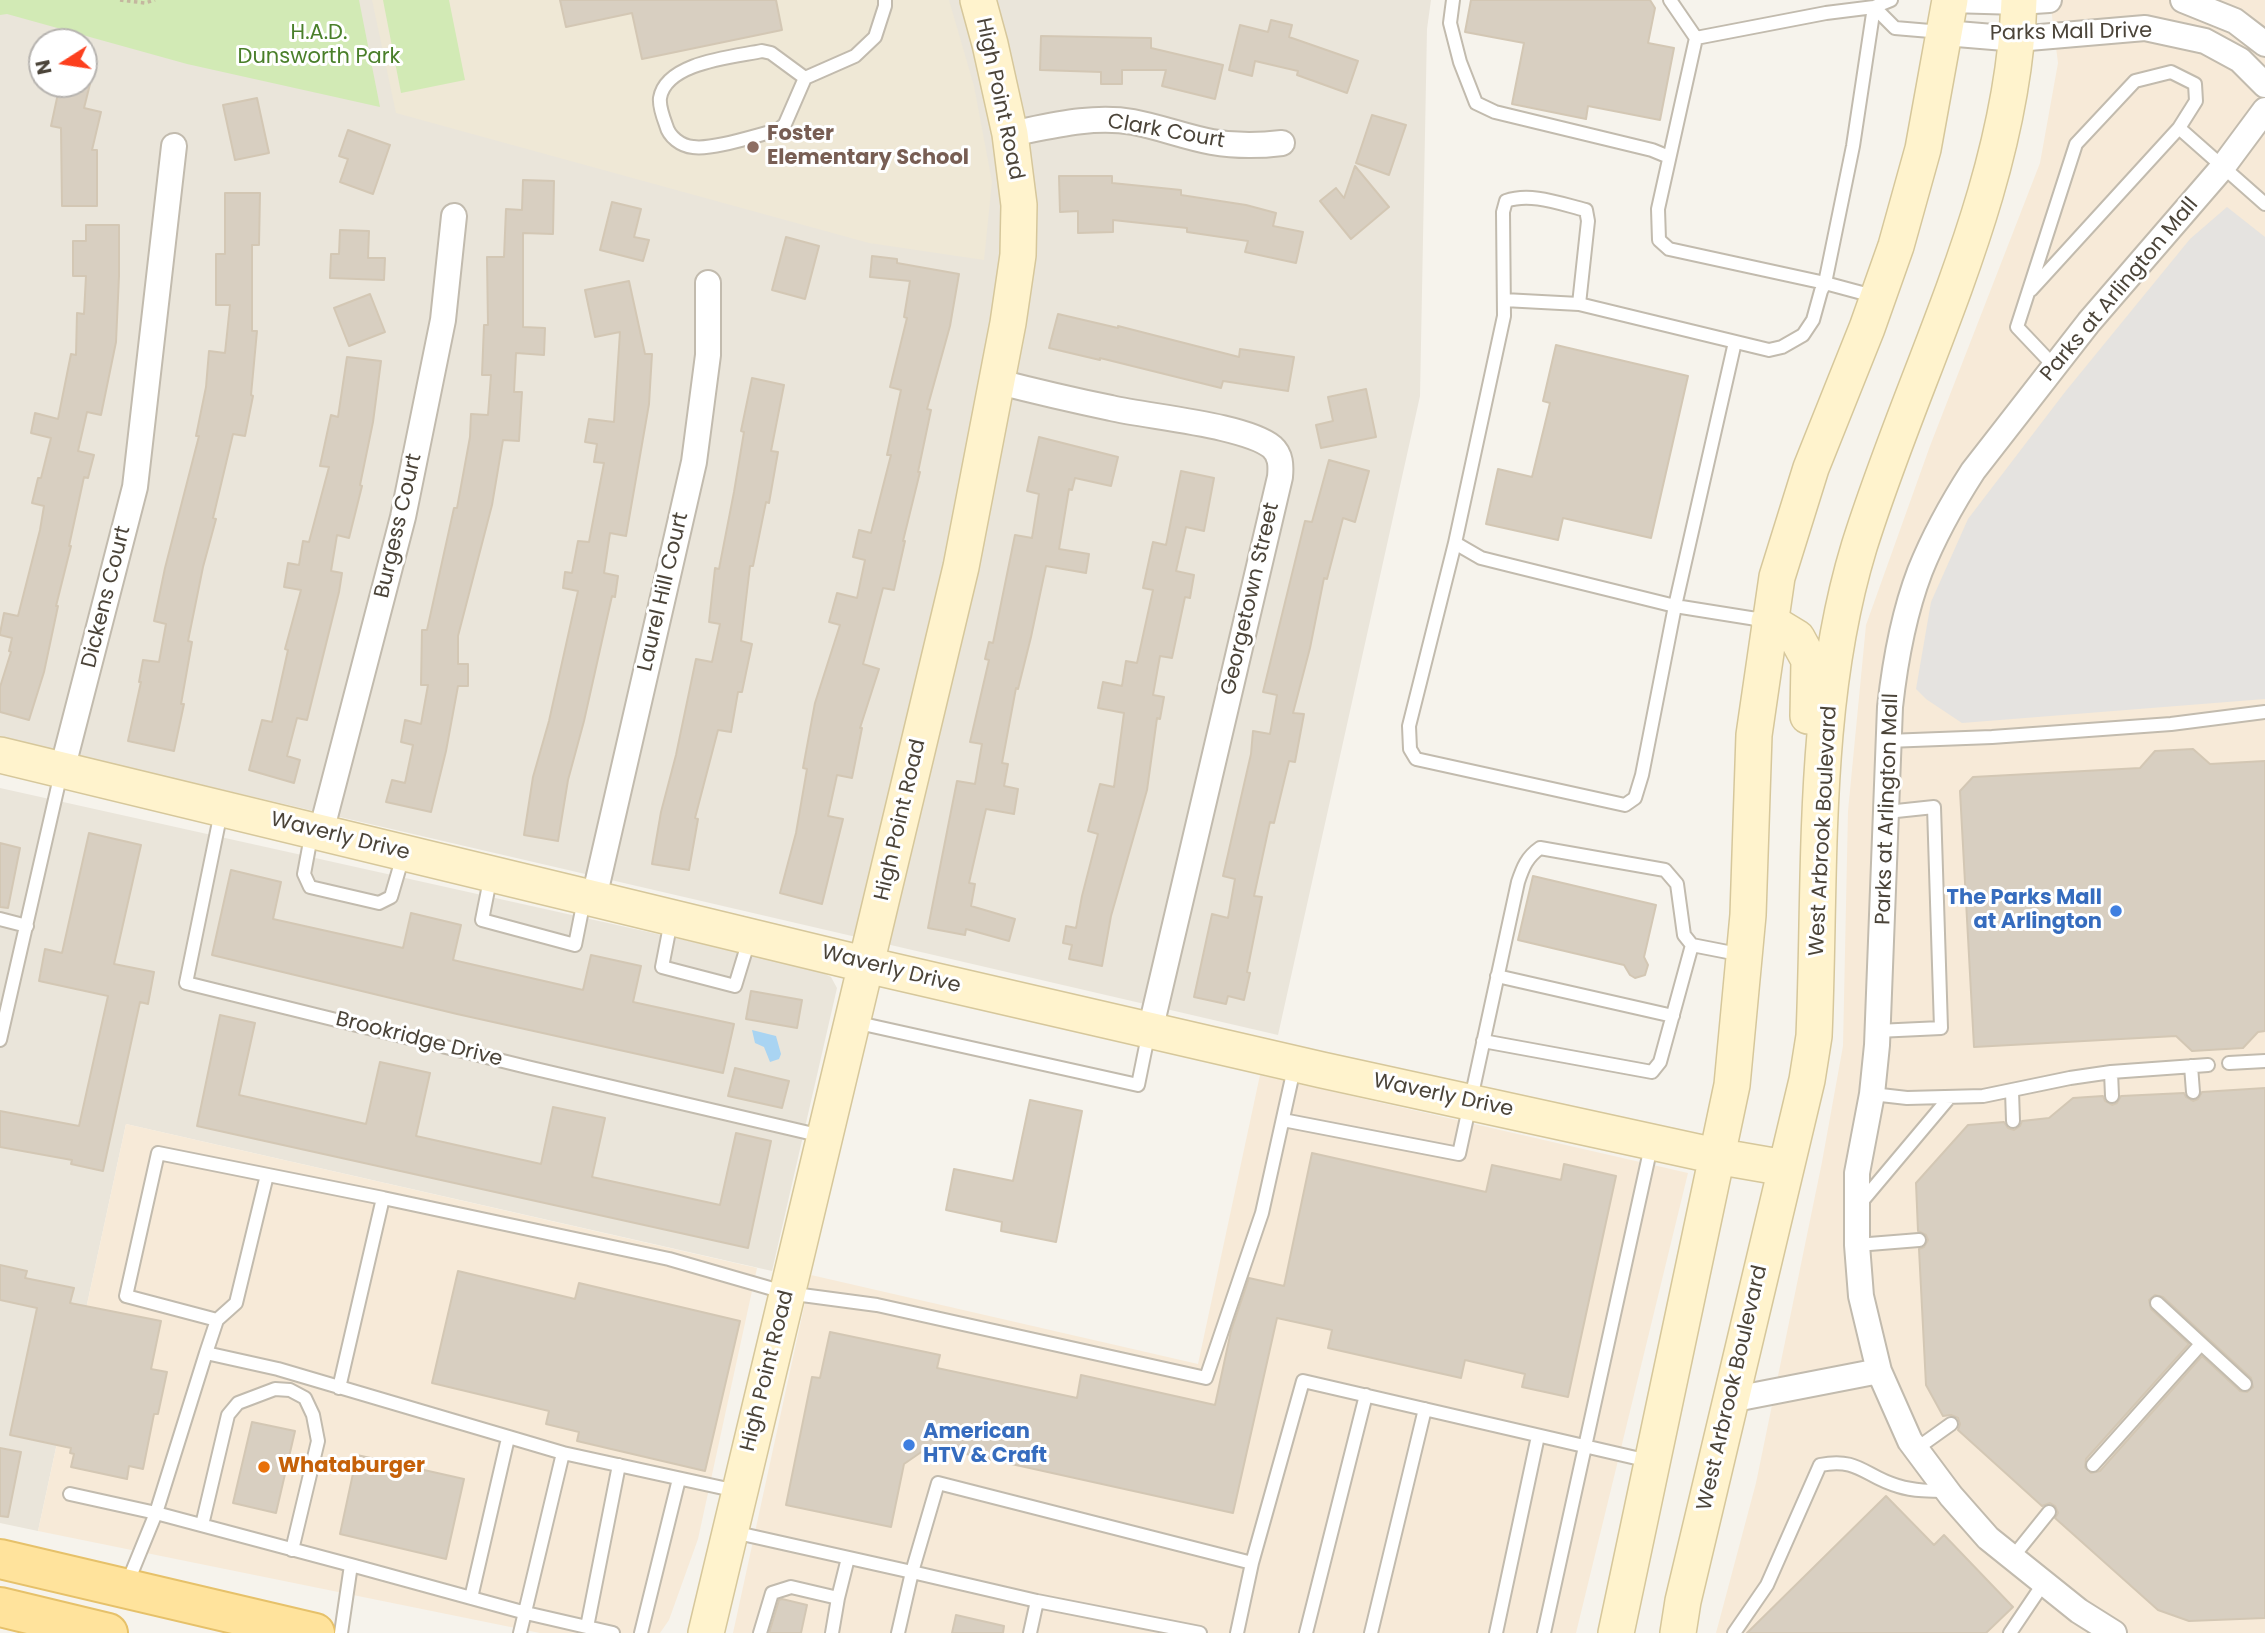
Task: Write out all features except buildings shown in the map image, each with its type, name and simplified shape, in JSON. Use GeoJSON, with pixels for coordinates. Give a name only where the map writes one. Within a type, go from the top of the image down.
{"type":"FeatureCollection","features":[{"type":"Feature","properties":{"kind":"main road"},"geometry":{"type":"LineString","coordinates":[[0,1559],[315,1633]]}},
{"type":"Feature","properties":{"kind":"main road"},"geometry":{"type":"LineString","coordinates":[[0,1583],[102,1602],[125,1588]]}},
{"type":"Feature","properties":{"kind":"main road"},"geometry":{"type":"LineString","coordinates":[[17,1614],[108,1633]]}},
{"type":"Feature","properties":{"kind":"main road"},"geometry":{"type":"LineString","coordinates":[[222,1633],[238,1633]]}},
{"type":"Feature","properties":{"kind":"street","name":"High Point Road"},"geometry":{"type":"LineString","coordinates":[[706,1633],[961,567],[1008,323],[1018,255],[1019,205],[1010,134],[978,0]]}},
{"type":"Feature","properties":{"kind":"street"},"geometry":{"type":"LineString","coordinates":[[2183,0],[2235,21],[2265,44]]}},
{"type":"Feature","properties":{"kind":"street","name":"Parks Mall Drive"},"geometry":{"type":"LineString","coordinates":[[1946,8],[2029,1]]}},
{"type":"Feature","properties":{"kind":"street","name":"West Arbrook Boulevard"},"geometry":{"type":"LineString","coordinates":[[1678,1633],[1683,1601],[1807,1080],[1814,1036],[1822,763],[1837,640],[1859,549],[1966,259],[2009,97],[2017,39],[2029,1]]}},
{"type":"Feature","properties":{"kind":"street"},"geometry":{"type":"LineString","coordinates":[[1616,1633],[1732,1086],[1748,915],[1754,735],[1777,576],[1811,468],[1896,246],[1923,149],[1946,8]]}},
{"type":"Feature","properties":{"kind":"street","name":"Parks Mall Drive"},"geometry":{"type":"LineString","coordinates":[[1946,8],[2017,39],[2145,28],[2175,33],[2205,41],[2240,60],[2265,85]]}},
{"type":"Feature","properties":{"kind":"street","name":"Parks at Arlington Mall"},"geometry":{"type":"LineString","coordinates":[[2114,1633],[2043,1584],[1988,1538],[1910,1441],[1879,1371],[1861,1296],[1857,1245],[1857,1173],[1872,1094],[1877,1031],[1887,812],[1887,741],[1894,677],[1920,571],[1958,495],[1973,471],[2054,366],[2222,168],[2265,110]]}},
{"type":"Feature","properties":{"kind":"street","name":"Clark Court"},"geometry":{"type":"LineString","coordinates":[[1010,134],[1079,121],[1107,120],[1133,122],[1213,142],[1253,146],[1282,143]]}},
{"type":"Feature","properties":{"kind":"street","name":"Dickens Court"},"geometry":{"type":"LineString","coordinates":[[62,770],[135,486],[174,146]]}},
{"type":"Feature","properties":{"kind":"street","name":"Burgess Court"},"geometry":{"type":"LineString","coordinates":[[316,831],[403,517],[443,320],[454,216]]}},
{"type":"Feature","properties":{"kind":"street","name":"Laurel Hill Court"},"geometry":{"type":"LineString","coordinates":[[589,897],[694,463],[708,355],[708,283]]}},
{"type":"Feature","properties":{"kind":"street","name":"Georgetown Street"},"geometry":{"type":"LineString","coordinates":[[995,382],[1112,409],[1231,431],[1261,440],[1275,450],[1281,462],[1277,491],[1150,1031]]}},
{"type":"Feature","properties":{"kind":"street"},"geometry":{"type":"LineString","coordinates":[[1769,621],[1797,638],[1809,660],[1808,715],[1822,763]]}},
{"type":"Feature","properties":{"kind":"street","name":"Waverly Drive"},"geometry":{"type":"LineString","coordinates":[[0,755],[1150,1031],[1716,1156],[1785,1168]]}},
{"type":"Feature","properties":{"kind":"street"},"geometry":{"type":"LineString","coordinates":[[1730,1400],[1879,1371]]}},
{"type":"Feature","properties":{"kind":"lane"},"geometry":{"type":"LineString","coordinates":[[805,78],[771,53],[762,51],[685,68],[663,88],[659,101],[667,130],[676,141],[692,147],[707,147],[778,130],[785,124],[805,78],[855,56],[875,37],[885,0]]}},
{"type":"Feature","properties":{"kind":"lane"},"geometry":{"type":"LineString","coordinates":[[1453,0],[1450,23],[1460,62],[1476,103],[1494,112],[1652,150],[1669,157]]}},
{"type":"Feature","properties":{"kind":"lane"},"geometry":{"type":"LineString","coordinates":[[1670,0],[1696,38],[1658,209],[1659,240],[1669,248],[1878,297]]}},
{"type":"Feature","properties":{"kind":"lane"},"geometry":{"type":"LineString","coordinates":[[1696,38],[1826,13],[1874,7],[1891,0]]}},
{"type":"Feature","properties":{"kind":"lane"},"geometry":{"type":"LineString","coordinates":[[1874,7],[1895,28],[1946,8]]}},
{"type":"Feature","properties":{"kind":"lane"},"geometry":{"type":"LineString","coordinates":[[1504,300],[1579,304],[1769,350],[1782,348],[1803,335],[1813,320],[1825,283],[1853,146],[1874,7]]}},
{"type":"Feature","properties":{"kind":"lane"},"geometry":{"type":"LineString","coordinates":[[2028,293],[2179,128],[2196,101],[2195,84],[2171,72],[2135,81],[2076,144],[2017,327],[2054,366]]}},
{"type":"Feature","properties":{"kind":"lane"},"geometry":{"type":"LineString","coordinates":[[2179,128],[2265,204]]}},
{"type":"Feature","properties":{"kind":"lane"},"geometry":{"type":"LineString","coordinates":[[1579,304],[1588,221],[1586,211],[1535,198],[1506,201],[1503,212],[1504,316],[1455,542],[1409,726],[1410,749],[1416,758],[1625,805],[1635,798],[1735,342]]}},
{"type":"Feature","properties":{"kind":"lane"},"geometry":{"type":"LineString","coordinates":[[1455,542],[1481,558],[1675,606],[1769,621]]}},
{"type":"Feature","properties":{"kind":"lane"},"geometry":{"type":"LineString","coordinates":[[1887,741],[1992,737],[2171,724],[2265,712]]}},
{"type":"Feature","properties":{"kind":"lane","name":"Dickens Court"},"geometry":{"type":"LineString","coordinates":[[0,1040],[62,770]]}},
{"type":"Feature","properties":{"kind":"lane"},"geometry":{"type":"LineString","coordinates":[[1877,1031],[1941,1028],[1934,807],[1887,812]]}},
{"type":"Feature","properties":{"kind":"lane","name":"Brookridge Drive"},"geometry":{"type":"LineString","coordinates":[[222,808],[186,983],[826,1137]]}},
{"type":"Feature","properties":{"kind":"lane"},"geometry":{"type":"LineString","coordinates":[[316,831],[304,874],[310,887],[379,903],[391,897],[404,852]]}},
{"type":"Feature","properties":{"kind":"lane"},"geometry":{"type":"LineString","coordinates":[[1283,1120],[1459,1154],[1518,882],[1525,862],[1531,853],[1540,848],[1665,870],[1677,884],[1685,935],[1692,944],[1744,955]]}},
{"type":"Feature","properties":{"kind":"lane"},"geometry":{"type":"LineString","coordinates":[[491,873],[482,920],[575,945],[589,897]]}},
{"type":"Feature","properties":{"kind":"lane"},"geometry":{"type":"LineString","coordinates":[[671,917],[662,967],[735,986],[750,936]]}},
{"type":"Feature","properties":{"kind":"lane"},"geometry":{"type":"LineString","coordinates":[[0,919],[27,926]]}},
{"type":"Feature","properties":{"kind":"lane"},"geometry":{"type":"LineString","coordinates":[[1483,1041],[1652,1072],[1660,1062],[1692,944]]}},
{"type":"Feature","properties":{"kind":"lane"},"geometry":{"type":"LineString","coordinates":[[1497,976],[1673,1016]]}},
{"type":"Feature","properties":{"kind":"lane"},"geometry":{"type":"LineString","coordinates":[[853,1022],[1138,1085],[1150,1031]]}},
{"type":"Feature","properties":{"kind":"lane"},"geometry":{"type":"LineString","coordinates":[[2229,1063],[2265,1061]]}},
{"type":"Feature","properties":{"kind":"lane"},"geometry":{"type":"LineString","coordinates":[[217,1320],[126,1296],[158,1153],[669,1259],[787,1293],[877,1305],[1206,1378],[1262,1213],[1296,1064]]}},
{"type":"Feature","properties":{"kind":"lane"},"geometry":{"type":"LineString","coordinates":[[1872,1094],[1907,1098],[1949,1098],[2012,1091],[2070,1077],[2208,1065]]}},
{"type":"Feature","properties":{"kind":"lane"},"geometry":{"type":"LineString","coordinates":[[2191,1066],[2193,1092]]}},
{"type":"Feature","properties":{"kind":"lane"},"geometry":{"type":"LineString","coordinates":[[2110,1072],[2112,1096]]}},
{"type":"Feature","properties":{"kind":"lane"},"geometry":{"type":"LineString","coordinates":[[2012,1091],[2013,1121]]}},
{"type":"Feature","properties":{"kind":"lane"},"geometry":{"type":"LineString","coordinates":[[1857,1207],[1949,1098]]}},
{"type":"Feature","properties":{"kind":"lane"},"geometry":{"type":"LineString","coordinates":[[1544,1633],[1652,1142]]}},
{"type":"Feature","properties":{"kind":"lane"},"geometry":{"type":"LineString","coordinates":[[125,1588],[156,1513],[217,1320],[236,1303],[267,1175]]}},
{"type":"Feature","properties":{"kind":"lane"},"geometry":{"type":"LineString","coordinates":[[339,1388],[383,1198]]}},
{"type":"Feature","properties":{"kind":"lane"},"geometry":{"type":"LineString","coordinates":[[1857,1245],[1919,1240]]}},
{"type":"Feature","properties":{"kind":"lane"},"geometry":{"type":"LineString","coordinates":[[2157,1303],[2245,1384]]}},
{"type":"Feature","properties":{"kind":"lane"},"geometry":{"type":"LineString","coordinates":[[2093,1465],[2201,1344]]}},
{"type":"Feature","properties":{"kind":"lane"},"geometry":{"type":"LineString","coordinates":[[206,1353],[278,1369],[563,1453],[739,1492]]}},
{"type":"Feature","properties":{"kind":"lane"},"geometry":{"type":"LineString","coordinates":[[1237,1633],[1252,1563],[1303,1381],[1651,1462]]}},
{"type":"Feature","properties":{"kind":"lane"},"geometry":{"type":"LineString","coordinates":[[202,1525],[228,1415],[238,1403],[260,1393],[275,1389],[290,1390],[304,1398],[313,1415],[318,1441],[292,1550]]}},
{"type":"Feature","properties":{"kind":"lane"},"geometry":{"type":"LineString","coordinates":[[1306,1633],[1366,1395]]}},
{"type":"Feature","properties":{"kind":"lane"},"geometry":{"type":"LineString","coordinates":[[1371,1633],[1425,1409]]}},
{"type":"Feature","properties":{"kind":"lane"},"geometry":{"type":"LineString","coordinates":[[1916,1449],[1951,1424]]}},
{"type":"Feature","properties":{"kind":"lane"},"geometry":{"type":"LineString","coordinates":[[1496,1633],[1538,1436]]}},
{"type":"Feature","properties":{"kind":"lane"},"geometry":{"type":"LineString","coordinates":[[471,1598],[508,1438]]}},
{"type":"Feature","properties":{"kind":"lane"},"geometry":{"type":"LineString","coordinates":[[520,1633],[563,1453]]}},
{"type":"Feature","properties":{"kind":"lane"},"geometry":{"type":"LineString","coordinates":[[1734,1633],[1767,1586],[1820,1465],[1846,1462],[1896,1486],[1948,1491]]}},
{"type":"Feature","properties":{"kind":"lane"},"geometry":{"type":"LineString","coordinates":[[587,1627],[619,1465]]}},
{"type":"Feature","properties":{"kind":"lane"},"geometry":{"type":"LineString","coordinates":[[641,1633],[679,1479]]}},
{"type":"Feature","properties":{"kind":"lane"},"geometry":{"type":"LineString","coordinates":[[898,1633],[912,1572],[938,1483],[1252,1563]]}},
{"type":"Feature","properties":{"kind":"lane"},"geometry":{"type":"LineString","coordinates":[[70,1494],[156,1513],[526,1613],[614,1633]]}},
{"type":"Feature","properties":{"kind":"lane"},"geometry":{"type":"LineString","coordinates":[[2012,1559],[2049,1512]]}},
{"type":"Feature","properties":{"kind":"lane"},"geometry":{"type":"LineString","coordinates":[[729,1531],[1037,1601],[1194,1632]]}},
{"type":"Feature","properties":{"kind":"lane"},"geometry":{"type":"LineString","coordinates":[[832,1633],[848,1558]]}},
{"type":"Feature","properties":{"kind":"lane"},"geometry":{"type":"LineString","coordinates":[[341,1633],[351,1565]]}},
{"type":"Feature","properties":{"kind":"lane"},"geometry":{"type":"LineString","coordinates":[[2010,1633],[2043,1584]]}},
{"type":"Feature","properties":{"kind":"lane"},"geometry":{"type":"LineString","coordinates":[[760,1633],[772,1592],[791,1587],[838,1598]]}},
{"type":"Feature","properties":{"kind":"lane"},"geometry":{"type":"LineString","coordinates":[[1030,1633],[1037,1601]]}},
{"type":"Feature","properties":{"kind":"path"},"geometry":{"type":"LineString","coordinates":[[120,0],[145,3],[155,0]]}},
{"type":"Feature","properties":{"kind":"shaded area"},"geometry":{"type":"Polygon","coordinates":[[[0,0],[1431,0],[1427,29],[1420,396],[1278,1035],[0,738],[0,0]]]}},
{"type":"Feature","properties":{"kind":"shaded area","name":"Foster Elementary School"},"geometry":{"type":"Polygon","coordinates":[[[372,0],[949,0],[974,86],[992,182],[984,260],[869,243],[396,113],[372,0]]]}},
{"type":"Feature","properties":{"kind":"shaded area"},"geometry":{"type":"Polygon","coordinates":[[[2050,0],[2265,0],[2265,1633],[1716,1633],[1756,1483],[1843,1046],[1848,811],[1866,625],[1930,446],[2040,163],[2058,63],[2050,0]]]}},
{"type":"Feature","properties":{"kind":"shaded area"},"geometry":{"type":"Polygon","coordinates":[[[2227,207],[2265,237],[2265,699],[1962,723],[1916,689],[1931,602],[1968,519],[2065,392],[2190,239],[2227,207]]]}},
{"type":"Feature","properties":{"kind":"shaded area"},"geometry":{"type":"Polygon","coordinates":[[[0,788],[815,969],[831,977],[837,988],[772,1271],[126,1124],[38,1531],[0,1523],[0,788]]]}},
{"type":"Feature","properties":{"kind":"shaded area"},"geometry":{"type":"Polygon","coordinates":[[[1260,1075],[1688,1173],[1576,1633],[733,1633],[811,1275],[1198,1364],[1260,1075]]]}},
{"type":"Feature","properties":{"kind":"shaded area"},"geometry":{"type":"Polygon","coordinates":[[[126,1124],[757,1268],[698,1539],[669,1620],[660,1633],[540,1633],[38,1531],[126,1124]]]}},
{"type":"Feature","properties":{"kind":"green space","name":"H.A.D. Dunsworth Park"},"geometry":{"type":"Polygon","coordinates":[[[0,0],[359,0],[380,107],[187,64],[98,39],[98,28],[57,28],[7,14],[0,15],[0,0]]]}},
{"type":"Feature","properties":{"kind":"green space"},"geometry":{"type":"Polygon","coordinates":[[[383,0],[449,0],[465,80],[401,93],[383,0]]]}},
{"type":"Feature","properties":{"kind":"water"},"geometry":{"type":"Polygon","coordinates":[[[752,1030],[776,1036],[781,1054],[779,1059],[770,1062],[764,1047],[755,1043],[752,1030]]]}},
{"type":"Feature","properties":{"kind":"place","name":"Foster Elementary School"},"geometry":{"type":"Point","coordinates":[753,147]}},
{"type":"Feature","properties":{"kind":"place","name":"The Parks Mall at Arlington"},"geometry":{"type":"Point","coordinates":[2116,911]}},
{"type":"Feature","properties":{"kind":"place","name":"American HTV & Craft"},"geometry":{"type":"Point","coordinates":[909,1445]}},
{"type":"Feature","properties":{"kind":"place","name":"Whataburger"},"geometry":{"type":"Point","coordinates":[264,1467]}}]}
